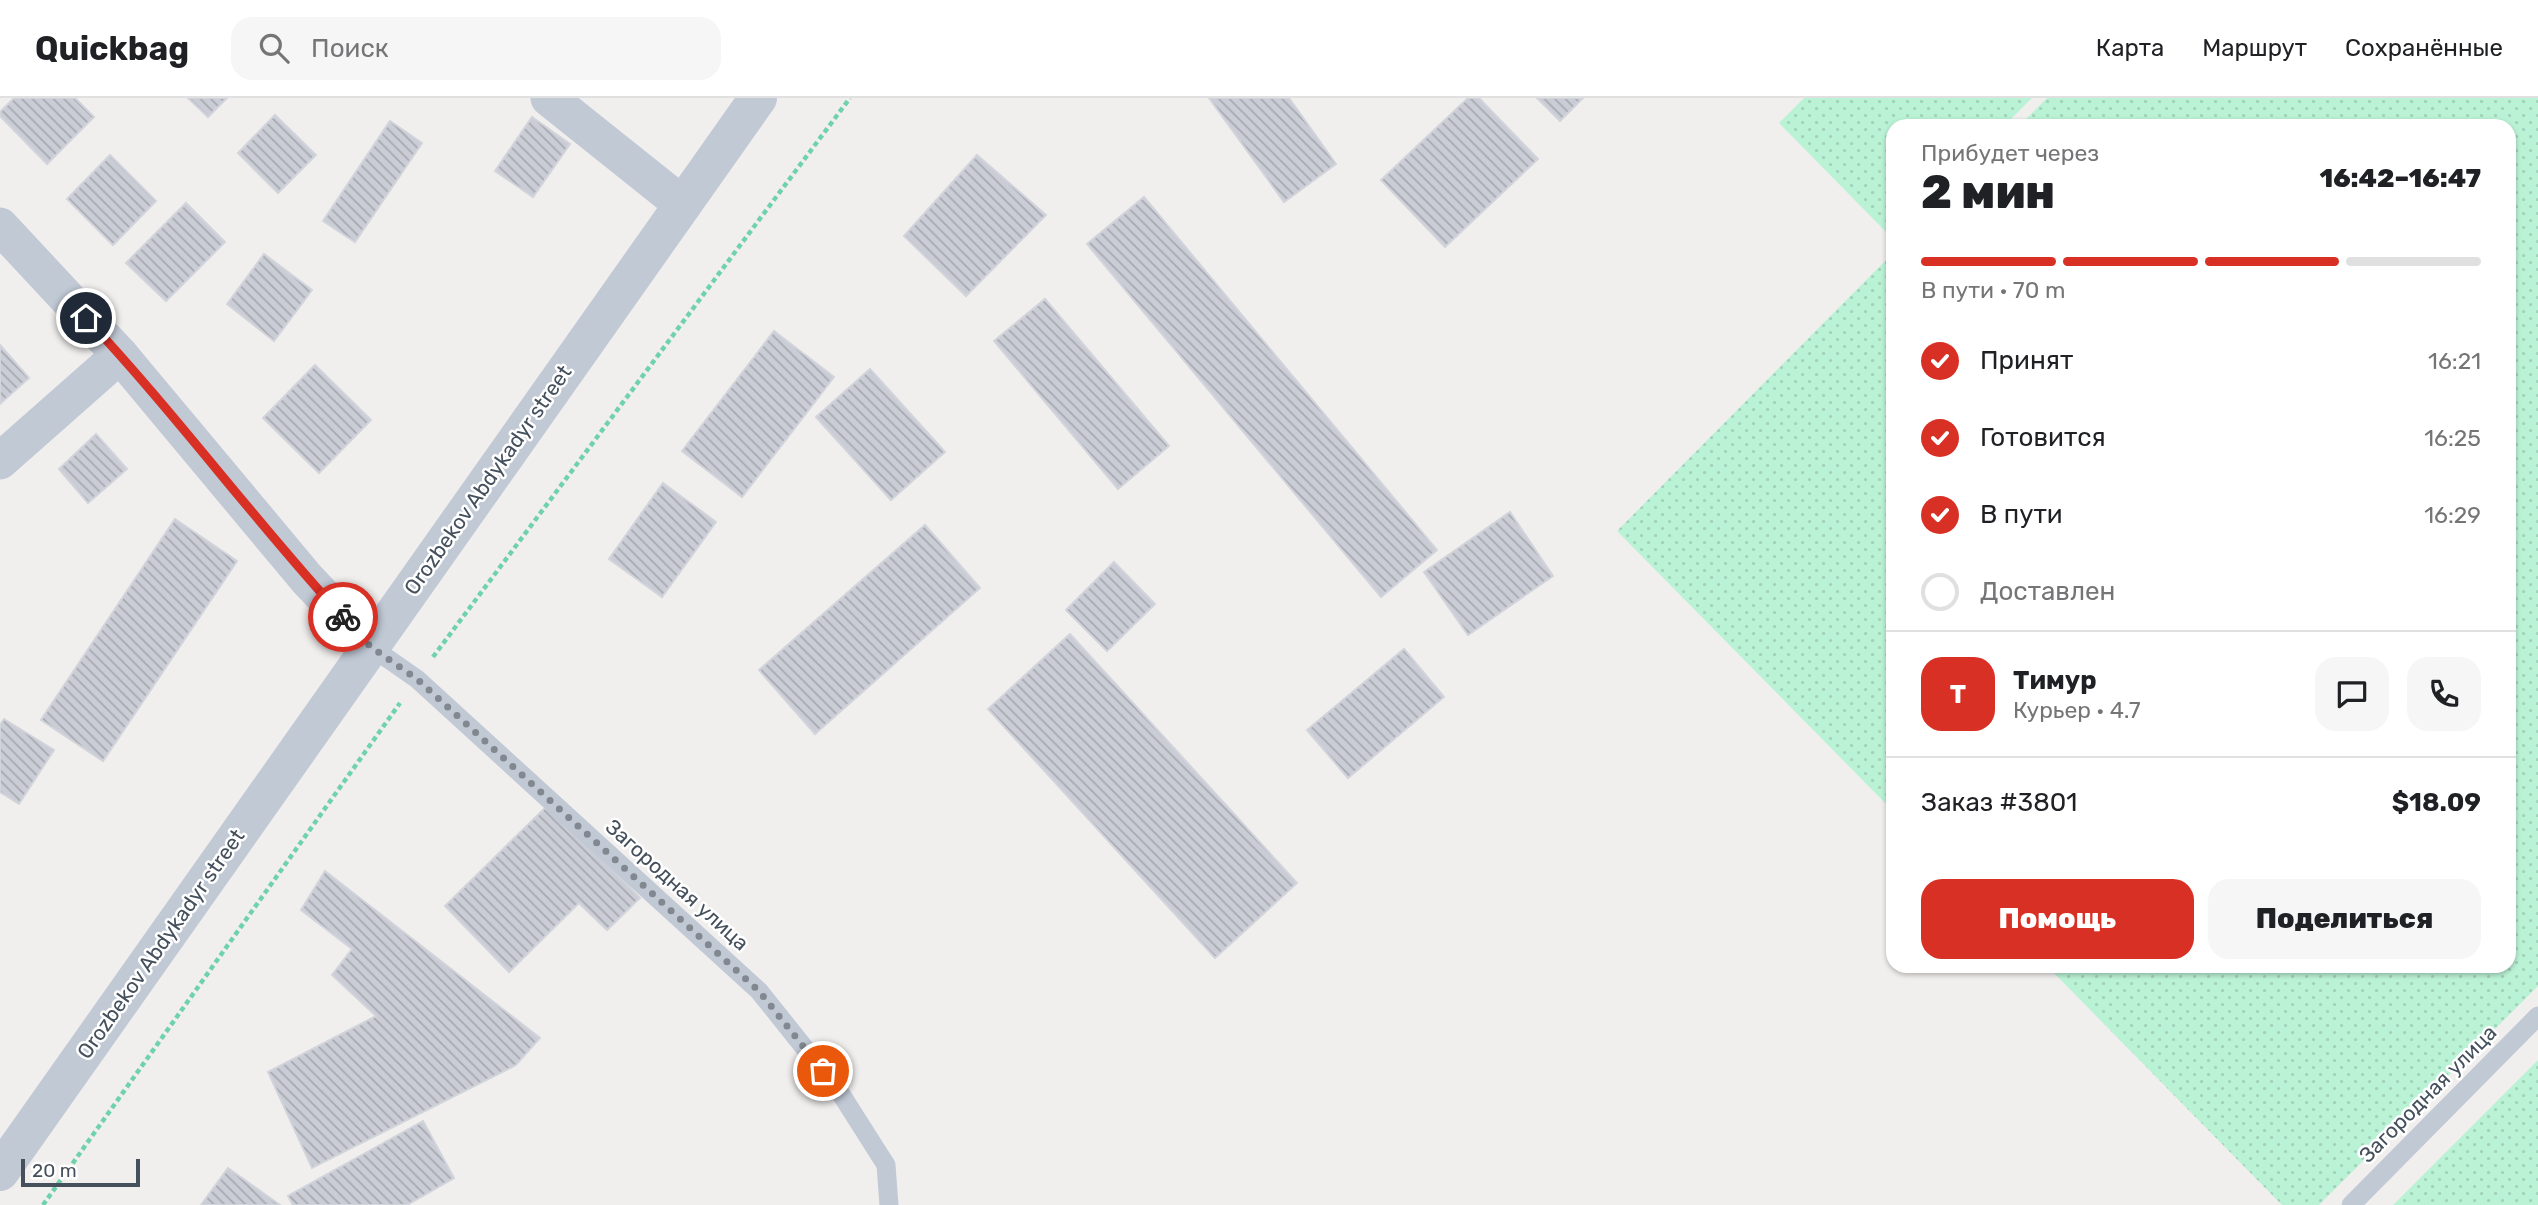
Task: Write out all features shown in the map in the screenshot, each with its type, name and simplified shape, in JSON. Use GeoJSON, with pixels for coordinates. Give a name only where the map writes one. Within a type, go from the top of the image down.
{"type":"FeatureCollection","features":[{"type":"Feature","properties":{"kind":"street"},"geometry":{"type":"LineString","coordinates":[[549,98],[682,205]]}},
{"type":"Feature","properties":{"kind":"street","name":"Orozbekov Abdykadyr street"},"geometry":{"type":"LineString","coordinates":[[0,1172],[758,98]]}},
{"type":"Feature","properties":{"kind":"street"},"geometry":{"type":"LineString","coordinates":[[0,226],[120,355],[307,579],[371,647]]}},
{"type":"Feature","properties":{"kind":"street"},"geometry":{"type":"LineString","coordinates":[[0,461],[120,355]]}},
{"type":"Feature","properties":{"kind":"lane","name":"Загородная улица"},"geometry":{"type":"LineString","coordinates":[[371,647],[417,679],[759,991],[839,1091],[886,1165],[889,1205]]}},
{"type":"Feature","properties":{"kind":"lane","name":"Загородная улица"},"geometry":{"type":"LineString","coordinates":[[2351,1205],[2538,1016]]}},
{"type":"Feature","properties":{"kind":"path"},"geometry":{"type":"LineString","coordinates":[[43,1205],[417,679],[850,98]]}},
{"type":"Feature","properties":{"kind":"green space"},"geometry":{"type":"Polygon","coordinates":[[[1804,98],[2032,98],[2011,119],[1886,119],[1886,232],[1779,123],[1804,98]]]}},
{"type":"Feature","properties":{"kind":"green space"},"geometry":{"type":"Polygon","coordinates":[[[2047,98],[2538,98],[2538,986],[2319,1205],[2282,1205],[2054,973],[2516,973],[2516,119],[2026,119],[2047,98]]]}},
{"type":"Feature","properties":{"kind":"green space"},"geometry":{"type":"Polygon","coordinates":[[[1886,260],[1886,804],[1617,531],[1886,260]]]}},
{"type":"Feature","properties":{"kind":"green space"},"geometry":{"type":"Polygon","coordinates":[[[2538,1060],[2538,1205],[2393,1205],[2538,1060]]]}},
{"type":"Feature","properties":{"kind":"building"},"geometry":{"type":"Polygon","coordinates":[[[14,98],[75,98],[94,117],[47,164],[0,116],[0,112],[14,98]]]}},
{"type":"Feature","properties":{"kind":"building"},"geometry":{"type":"Polygon","coordinates":[[[188,98],[227,98],[208,117],[188,98]]]}},
{"type":"Feature","properties":{"kind":"building"},"geometry":{"type":"Polygon","coordinates":[[[1209,98],[1289,98],[1336,164],[1284,202],[1209,98]]]}},
{"type":"Feature","properties":{"kind":"building"},"geometry":{"type":"Polygon","coordinates":[[[1468,98],[1479,98],[1538,159],[1445,247],[1381,180],[1468,98]]]}},
{"type":"Feature","properties":{"kind":"building"},"geometry":{"type":"Polygon","coordinates":[[[1537,98],[1583,98],[1560,121],[1537,98]]]}},
{"type":"Feature","properties":{"kind":"building"},"geometry":{"type":"Polygon","coordinates":[[[275,115],[316,155],[278,193],[238,153],[275,115]]]}},
{"type":"Feature","properties":{"kind":"building"},"geometry":{"type":"Polygon","coordinates":[[[532,117],[570,144],[533,197],[495,171],[532,117]]]}},
{"type":"Feature","properties":{"kind":"building"},"geometry":{"type":"Polygon","coordinates":[[[390,121],[422,143],[355,242],[323,221],[390,121]]]}},
{"type":"Feature","properties":{"kind":"building"},"geometry":{"type":"Polygon","coordinates":[[[110,155],[156,201],[113,245],[67,199],[110,155]]]}},
{"type":"Feature","properties":{"kind":"building"},"geometry":{"type":"Polygon","coordinates":[[[977,155],[1046,215],[966,296],[904,236],[977,155]]]}},
{"type":"Feature","properties":{"kind":"building"},"geometry":{"type":"Polygon","coordinates":[[[1144,197],[1437,550],[1381,597],[1087,244],[1144,197]]]}},
{"type":"Feature","properties":{"kind":"building"},"geometry":{"type":"Polygon","coordinates":[[[186,203],[225,242],[166,301],[126,263],[186,203]]]}},
{"type":"Feature","properties":{"kind":"building"},"geometry":{"type":"Polygon","coordinates":[[[264,254],[312,290],[274,341],[227,304],[264,254]]]}},
{"type":"Feature","properties":{"kind":"building"},"geometry":{"type":"Polygon","coordinates":[[[1045,299],[1169,446],[1118,489],[994,341],[1045,299]]]}},
{"type":"Feature","properties":{"kind":"building"},"geometry":{"type":"Polygon","coordinates":[[[774,331],[834,377],[742,497],[682,451],[774,331]]]}},
{"type":"Feature","properties":{"kind":"building"},"geometry":{"type":"Polygon","coordinates":[[[0,345],[29,378],[0,404],[0,345]]]}},
{"type":"Feature","properties":{"kind":"building"},"geometry":{"type":"Polygon","coordinates":[[[315,365],[371,420],[319,473],[263,418],[315,365]]]}},
{"type":"Feature","properties":{"kind":"building"},"geometry":{"type":"Polygon","coordinates":[[[870,369],[945,452],[891,500],[816,417],[870,369]]]}},
{"type":"Feature","properties":{"kind":"building"},"geometry":{"type":"Polygon","coordinates":[[[96,434],[127,469],[88,503],[59,469],[96,434]]]}},
{"type":"Feature","properties":{"kind":"building"},"geometry":{"type":"Polygon","coordinates":[[[663,483],[716,522],[662,597],[609,559],[663,483]]]}},
{"type":"Feature","properties":{"kind":"building"},"geometry":{"type":"Polygon","coordinates":[[[1510,512],[1553,576],[1468,635],[1424,572],[1510,512]]]}},
{"type":"Feature","properties":{"kind":"building"},"geometry":{"type":"Polygon","coordinates":[[[175,519],[237,561],[103,761],[41,720],[175,519]]]}},
{"type":"Feature","properties":{"kind":"building"},"geometry":{"type":"Polygon","coordinates":[[[925,525],[980,588],[815,734],[759,670],[925,525]]]}},
{"type":"Feature","properties":{"kind":"building"},"geometry":{"type":"Polygon","coordinates":[[[1114,562],[1155,604],[1107,651],[1066,610],[1114,562]]]}},
{"type":"Feature","properties":{"kind":"building"},"geometry":{"type":"Polygon","coordinates":[[[1070,634],[1297,883],[1215,958],[988,709],[1070,634]]]}},
{"type":"Feature","properties":{"kind":"building"},"geometry":{"type":"Polygon","coordinates":[[[1404,649],[1444,697],[1348,778],[1307,730],[1404,649]]]}},
{"type":"Feature","properties":{"kind":"building"},"geometry":{"type":"Polygon","coordinates":[[[4,719],[54,750],[19,804],[0,792],[0,725],[4,719]]]}},
{"type":"Feature","properties":{"kind":"building"},"geometry":{"type":"Polygon","coordinates":[[[549,804],[640,898],[607,930],[579,903],[509,972],[445,906],[549,804]]]}},
{"type":"Feature","properties":{"kind":"building"},"geometry":{"type":"Polygon","coordinates":[[[325,871],[540,1038],[516,1065],[312,1168],[268,1072],[376,1016],[332,975],[352,949],[301,910],[325,871]]]}},
{"type":"Feature","properties":{"kind":"building"},"geometry":{"type":"Polygon","coordinates":[[[423,1121],[454,1178],[407,1205],[293,1205],[288,1196],[423,1121]]]}},
{"type":"Feature","properties":{"kind":"building"},"geometry":{"type":"Polygon","coordinates":[[[228,1168],[280,1205],[201,1205],[228,1168]]]}},
{"type":"Feature","properties":{"kind":"way so far"},"geometry":{"type":"LineString","coordinates":[[343,617],[371,647],[417,679],[759,991],[823,1071]]}},
{"type":"Feature","properties":{"kind":"route"},"geometry":{"type":"LineString","coordinates":[[86,318],[307,579],[343,617]]}}]}
